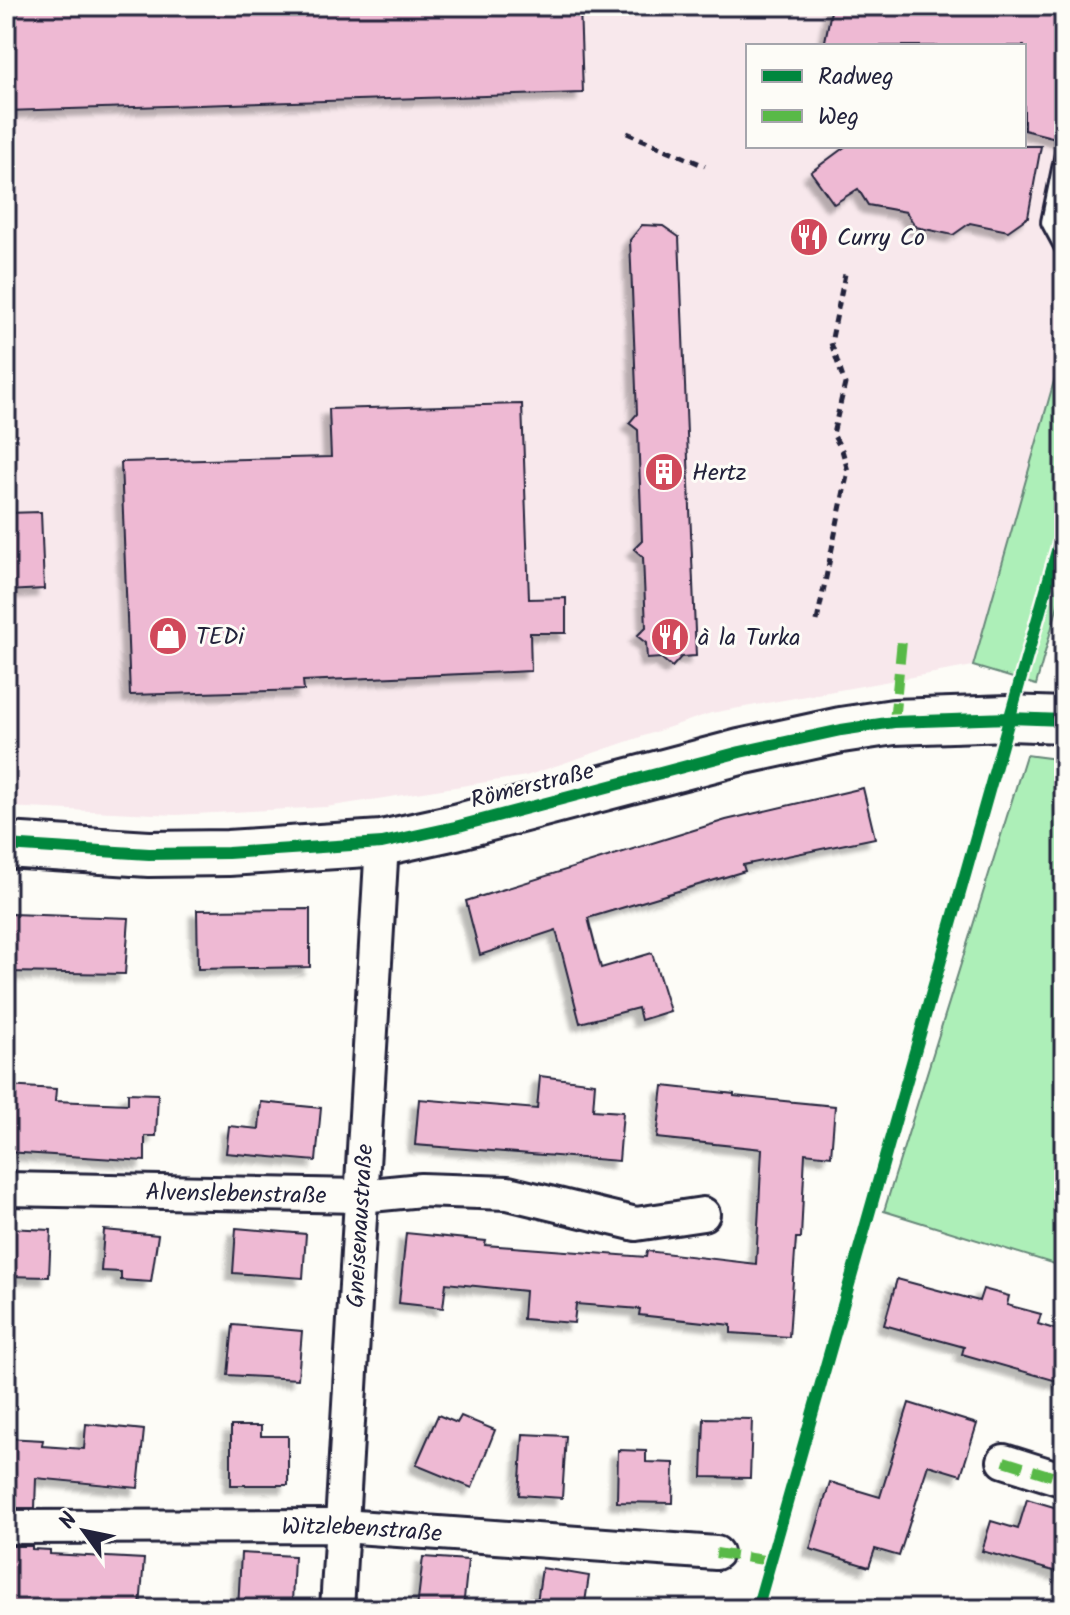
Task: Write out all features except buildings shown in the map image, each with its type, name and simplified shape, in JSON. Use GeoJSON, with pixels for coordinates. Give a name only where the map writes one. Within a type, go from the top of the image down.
{"type":"FeatureCollection","features":[{"type":"Feature","properties":{"kind":"main road","name":"Römerstraße"},"geometry":{"type":"LineString","coordinates":[[6,845],[149,854],[228,853],[382,843],[575,797],[740,752],[841,730],[894,722],[1009,718],[1064,720]]}},
{"type":"Feature","properties":{"kind":"street","name":"Gneisenaustraße"},"geometry":{"type":"LineString","coordinates":[[337,1609],[382,843]]}},
{"type":"Feature","properties":{"kind":"street","name":"Alvenslebenstraße"},"geometry":{"type":"LineString","coordinates":[[6,1189],[361,1196],[421,1190],[508,1193],[636,1224],[703,1214]]}},
{"type":"Feature","properties":{"kind":"street"},"geometry":{"type":"LineString","coordinates":[[1004,1461],[1064,1480]]}},
{"type":"Feature","properties":{"kind":"street","name":"Witzlebenstraße"},"geometry":{"type":"LineString","coordinates":[[6,1527],[342,1526],[716,1553]]}},
{"type":"Feature","properties":{"kind":"lane"},"geometry":{"type":"LineString","coordinates":[[1064,154],[1050,222],[1064,248]]}},
{"type":"Feature","properties":{"kind":"path"},"geometry":{"type":"LineString","coordinates":[[627,133],[705,166]]}},
{"type":"Feature","properties":{"kind":"path"},"geometry":{"type":"LineString","coordinates":[[817,621],[848,471],[833,434],[845,384],[831,343],[845,274]]}},
{"type":"Feature","properties":{"kind":"shaded area"},"geometry":{"type":"Polygon","coordinates":[[[6,6],[1064,6],[1064,346],[973,666],[711,713],[526,776],[326,807],[176,815],[6,807],[6,6]]]}},
{"type":"Feature","properties":{"kind":"green space"},"geometry":{"type":"Polygon","coordinates":[[[1064,346],[1064,583],[1036,685],[973,666],[1064,346]]]}},
{"type":"Feature","properties":{"kind":"green space"},"geometry":{"type":"Polygon","coordinates":[[[1026,755],[1064,760],[1064,1267],[884,1211],[1026,755]]]}},
{"type":"Feature","properties":{"kind":"marked path"},"geometry":{"type":"LineString","coordinates":[[894,722],[902,640]]}},
{"type":"Feature","properties":{"kind":"marked path"},"geometry":{"type":"LineString","coordinates":[[1004,1461],[1064,1480]]}},
{"type":"Feature","properties":{"kind":"marked path"},"geometry":{"type":"LineString","coordinates":[[716,1553],[771,1561]]}},
{"type":"Feature","properties":{"kind":"cycle path"},"geometry":{"type":"LineString","coordinates":[[757,1609],[1064,526]]}},
{"type":"Feature","properties":{"kind":"cycle path"},"geometry":{"type":"LineString","coordinates":[[6,845],[149,854],[228,853],[382,843],[455,827],[740,752],[841,730],[894,722],[1009,718],[1064,720]]}},
{"type":"Feature","properties":{"kind":"place","name":"Curry Co"},"geometry":{"type":"Point","coordinates":[809,237]}},
{"type":"Feature","properties":{"kind":"place","name":"Hertz"},"geometry":{"type":"Point","coordinates":[664,472]}},
{"type":"Feature","properties":{"kind":"place","name":"TEDi"},"geometry":{"type":"Point","coordinates":[168,636]}},
{"type":"Feature","properties":{"kind":"place","name":"à la Turka"},"geometry":{"type":"Point","coordinates":[670,637]}}]}
